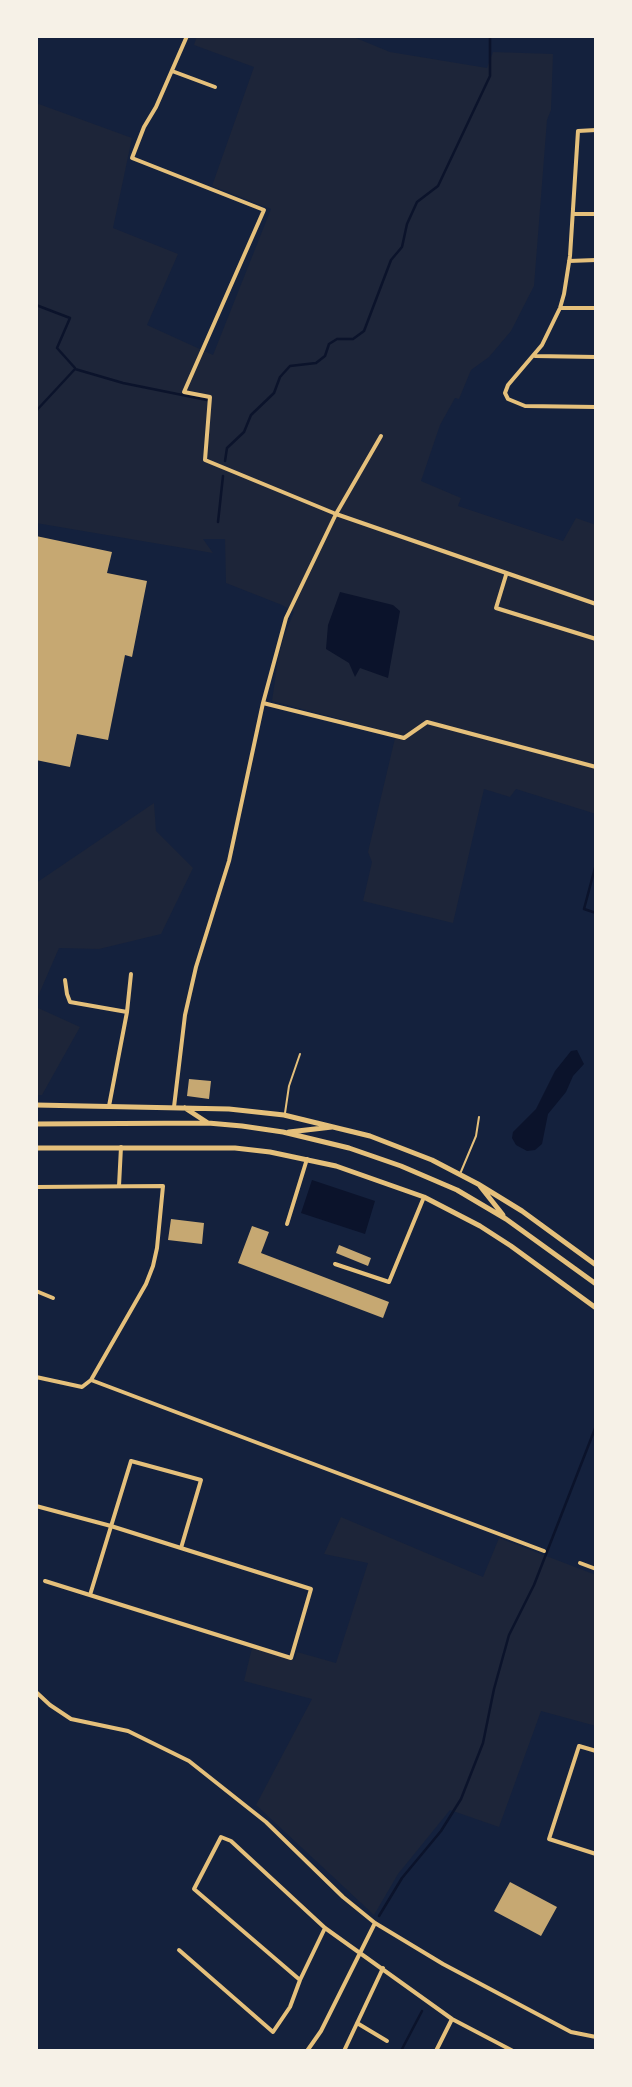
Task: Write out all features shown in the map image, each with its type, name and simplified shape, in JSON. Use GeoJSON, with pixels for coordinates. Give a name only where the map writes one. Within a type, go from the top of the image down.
{"type":"FeatureCollection","features":[{"type":"Feature","properties":{"kind":"main road"},"geometry":{"type":"LineString","coordinates":[[36,1106],[229,1108],[284,1115],[338,1127],[402,1148],[460,1174],[522,1211],[596,1265]]}},
{"type":"Feature","properties":{"kind":"main road"},"geometry":{"type":"LineString","coordinates":[[184,1107],[208,1123]]}},
{"type":"Feature","properties":{"kind":"main road"},"geometry":{"type":"LineString","coordinates":[[36,1120],[66,1123]]}},
{"type":"Feature","properties":{"kind":"main road"},"geometry":{"type":"LineString","coordinates":[[36,1124],[208,1123],[283,1132],[349,1148],[401,1166],[457,1190],[506,1219],[596,1284]]}},
{"type":"Feature","properties":{"kind":"main road"},"geometry":{"type":"LineString","coordinates":[[283,1132],[338,1127]]}},
{"type":"Feature","properties":{"kind":"main road"},"geometry":{"type":"LineString","coordinates":[[36,1148],[236,1148],[307,1159],[364,1175],[424,1197],[480,1226],[511,1246],[596,1308]]}},
{"type":"Feature","properties":{"kind":"main road"},"geometry":{"type":"LineString","coordinates":[[478,1184],[506,1219]]}},
{"type":"Feature","properties":{"kind":"street"},"geometry":{"type":"LineString","coordinates":[[187,36],[156,107],[144,127],[132,158],[264,210],[184,392],[210,398],[205,460],[336,514],[506,575],[596,604]]}},
{"type":"Feature","properties":{"kind":"street"},"geometry":{"type":"LineString","coordinates":[[172,71],[215,87]]}},
{"type":"Feature","properties":{"kind":"street"},"geometry":{"type":"LineString","coordinates":[[596,130],[578,131],[569,261],[560,308],[535,356],[508,385],[505,392],[508,399],[525,406],[596,407]]}},
{"type":"Feature","properties":{"kind":"street"},"geometry":{"type":"LineString","coordinates":[[572,214],[596,214]]}},
{"type":"Feature","properties":{"kind":"street"},"geometry":{"type":"LineString","coordinates":[[569,261],[596,260]]}},
{"type":"Feature","properties":{"kind":"street"},"geometry":{"type":"LineString","coordinates":[[560,308],[596,308]]}},
{"type":"Feature","properties":{"kind":"street"},"geometry":{"type":"LineString","coordinates":[[535,356],[596,356]]}},
{"type":"Feature","properties":{"kind":"street"},"geometry":{"type":"LineString","coordinates":[[174,1107],[184,1014],[196,967],[229,861],[263,703],[286,618],[336,514],[381,436]]}},
{"type":"Feature","properties":{"kind":"street"},"geometry":{"type":"LineString","coordinates":[[506,575],[496,608],[596,639]]}},
{"type":"Feature","properties":{"kind":"street"},"geometry":{"type":"LineString","coordinates":[[263,703],[404,738],[426,722],[596,767]]}},
{"type":"Feature","properties":{"kind":"street"},"geometry":{"type":"LineString","coordinates":[[109,1106],[127,1012],[131,974]]}},
{"type":"Feature","properties":{"kind":"street"},"geometry":{"type":"LineString","coordinates":[[65,980],[70,1002],[127,1012]]}},
{"type":"Feature","properties":{"kind":"street"},"geometry":{"type":"LineString","coordinates":[[119,1186],[121,1147]]}},
{"type":"Feature","properties":{"kind":"street"},"geometry":{"type":"LineString","coordinates":[[287,1224],[307,1159]]}},
{"type":"Feature","properties":{"kind":"street"},"geometry":{"type":"LineString","coordinates":[[36,1187],[163,1186],[157,1248],[153,1266],[146,1284],[91,1380],[82,1387],[36,1377]]}},
{"type":"Feature","properties":{"kind":"street"},"geometry":{"type":"LineString","coordinates":[[335,1264],[389,1282],[424,1197]]}},
{"type":"Feature","properties":{"kind":"street"},"geometry":{"type":"LineString","coordinates":[[36,1291],[53,1298]]}},
{"type":"Feature","properties":{"kind":"street"},"geometry":{"type":"LineString","coordinates":[[91,1380],[544,1551]]}},
{"type":"Feature","properties":{"kind":"street"},"geometry":{"type":"LineString","coordinates":[[90,1595],[131,1461],[201,1480],[181,1548]]}},
{"type":"Feature","properties":{"kind":"street"},"geometry":{"type":"LineString","coordinates":[[36,1506],[111,1526],[311,1588],[291,1658],[45,1581]]}},
{"type":"Feature","properties":{"kind":"street"},"geometry":{"type":"LineString","coordinates":[[580,1563],[596,1569]]}},
{"type":"Feature","properties":{"kind":"street"},"geometry":{"type":"LineString","coordinates":[[36,1692],[45,1698],[50,1705],[71,1719],[128,1731],[188,1761],[266,1822],[343,1897],[375,1923],[443,1964],[571,2032],[596,2036]]}},
{"type":"Feature","properties":{"kind":"street"},"geometry":{"type":"LineString","coordinates":[[596,1751],[579,1746],[549,1839],[596,1854]]}},
{"type":"Feature","properties":{"kind":"street"},"geometry":{"type":"LineString","coordinates":[[300,1980],[194,1889],[221,1837],[231,1841],[325,1928],[452,2019],[513,2051]]}},
{"type":"Feature","properties":{"kind":"street"},"geometry":{"type":"LineString","coordinates":[[307,2051],[321,2031],[375,1923]]}},
{"type":"Feature","properties":{"kind":"street"},"geometry":{"type":"LineString","coordinates":[[179,1950],[273,2032],[290,2007],[300,1980],[325,1928]]}},
{"type":"Feature","properties":{"kind":"street"},"geometry":{"type":"LineString","coordinates":[[344,2051],[383,1968]]}},
{"type":"Feature","properties":{"kind":"street"},"geometry":{"type":"LineString","coordinates":[[436,2051],[452,2019]]}},
{"type":"Feature","properties":{"kind":"street"},"geometry":{"type":"LineString","coordinates":[[357,2023],[387,2041]]}},
{"type":"Feature","properties":{"kind":"lane"},"geometry":{"type":"LineString","coordinates":[[284,1115],[292,1075],[300,1054]]}},
{"type":"Feature","properties":{"kind":"lane"},"geometry":{"type":"LineString","coordinates":[[460,1174],[476,1136],[479,1116]]}},
{"type":"Feature","properties":{"kind":"shaded area"},"geometry":{"type":"Polygon","coordinates":[[[197,36],[351,36],[390,52],[487,68],[493,52],[553,54],[551,110],[547,120],[534,286],[511,331],[489,357],[471,370],[459,399],[455,398],[440,425],[421,481],[461,498],[458,506],[563,541],[576,518],[596,525],[596,814],[516,789],[510,797],[484,789],[453,923],[363,901],[372,862],[368,852],[396,734],[272,701],[278,659],[284,636],[294,612],[282,605],[226,583],[225,539],[203,539],[213,553],[36,523],[36,103],[132,138],[113,228],[178,254],[147,325],[213,355],[271,209],[212,186],[254,67],[194,45],[197,36]]]}},
{"type":"Feature","properties":{"kind":"shaded area"},"geometry":{"type":"Polygon","coordinates":[[[340,592],[393,605],[400,611],[388,678],[360,668],[355,677],[349,663],[326,649],[328,625],[340,592]]]}},
{"type":"Feature","properties":{"kind":"shaded area"},"geometry":{"type":"Polygon","coordinates":[[[154,803],[156,831],[193,868],[161,934],[99,949],[59,948],[36,1001],[36,883],[154,803]]]}},
{"type":"Feature","properties":{"kind":"shaded area"},"geometry":{"type":"Polygon","coordinates":[[[36,1007],[80,1027],[42,1095],[36,1095],[36,1007]]]}},
{"type":"Feature","properties":{"kind":"shaded area"},"geometry":{"type":"Polygon","coordinates":[[[577,1050],[584,1064],[573,1076],[566,1092],[548,1114],[542,1144],[535,1150],[527,1151],[516,1145],[512,1138],[513,1132],[536,1109],[555,1071],[571,1051],[577,1050]]]}},
{"type":"Feature","properties":{"kind":"shaded area"},"geometry":{"type":"Polygon","coordinates":[[[312,1180],[375,1201],[365,1234],[301,1213],[312,1180]]]}},
{"type":"Feature","properties":{"kind":"shaded area"},"geometry":{"type":"Polygon","coordinates":[[[341,1517],[483,1577],[499,1538],[596,1575],[596,1726],[541,1711],[499,1827],[450,1810],[398,1874],[374,1915],[256,1805],[312,1699],[244,1681],[252,1648],[295,1660],[297,1652],[336,1663],[368,1563],[324,1554],[341,1517]]]}},
{"type":"Feature","properties":{"kind":"building"},"geometry":{"type":"Polygon","coordinates":[[[36,536],[112,552],[107,573],[147,581],[132,657],[125,655],[108,740],[77,734],[70,767],[36,760],[36,536]]]}},
{"type":"Feature","properties":{"kind":"building"},"geometry":{"type":"Polygon","coordinates":[[[189,1079],[211,1081],[209,1099],[187,1096],[189,1079]]]}},
{"type":"Feature","properties":{"kind":"building"},"geometry":{"type":"Polygon","coordinates":[[[171,1219],[204,1223],[202,1244],[168,1240],[171,1219]]]}},
{"type":"Feature","properties":{"kind":"building"},"geometry":{"type":"Polygon","coordinates":[[[252,1226],[269,1232],[261,1253],[389,1302],[383,1318],[238,1263],[252,1226]]]}},
{"type":"Feature","properties":{"kind":"building"},"geometry":{"type":"Polygon","coordinates":[[[339,1245],[371,1258],[368,1266],[336,1253],[339,1245]]]}},
{"type":"Feature","properties":{"kind":"building"},"geometry":{"type":"Polygon","coordinates":[[[510,1882],[557,1907],[541,1936],[494,1911],[510,1882]]]}},
{"type":"Feature","properties":{"kind":"waterway"},"geometry":{"type":"LineString","coordinates":[[225,461],[227,448],[244,432],[251,415],[274,393],[280,377],[290,366],[316,363],[325,356],[329,344],[337,339],[353,339],[364,331],[391,260],[402,247],[407,224],[417,202],[438,186],[490,76],[490,36]]}},
{"type":"Feature","properties":{"kind":"waterway"},"geometry":{"type":"LineString","coordinates":[[36,305],[70,318],[57,348],[75,368]]}},
{"type":"Feature","properties":{"kind":"waterway"},"geometry":{"type":"LineString","coordinates":[[36,411],[75,369],[123,383],[207,400]]}},
{"type":"Feature","properties":{"kind":"waterway"},"geometry":{"type":"LineString","coordinates":[[218,522],[223,476]]}},
{"type":"Feature","properties":{"kind":"waterway"},"geometry":{"type":"LineString","coordinates":[[596,864],[584,909],[596,913]]}},
{"type":"Feature","properties":{"kind":"waterway"},"geometry":{"type":"LineString","coordinates":[[379,1916],[402,1878],[441,1831],[461,1799],[483,1743],[494,1689],[509,1635],[534,1585],[596,1426]]}},
{"type":"Feature","properties":{"kind":"waterway"},"geometry":{"type":"LineString","coordinates":[[401,2051],[422,2011]]}}]}
